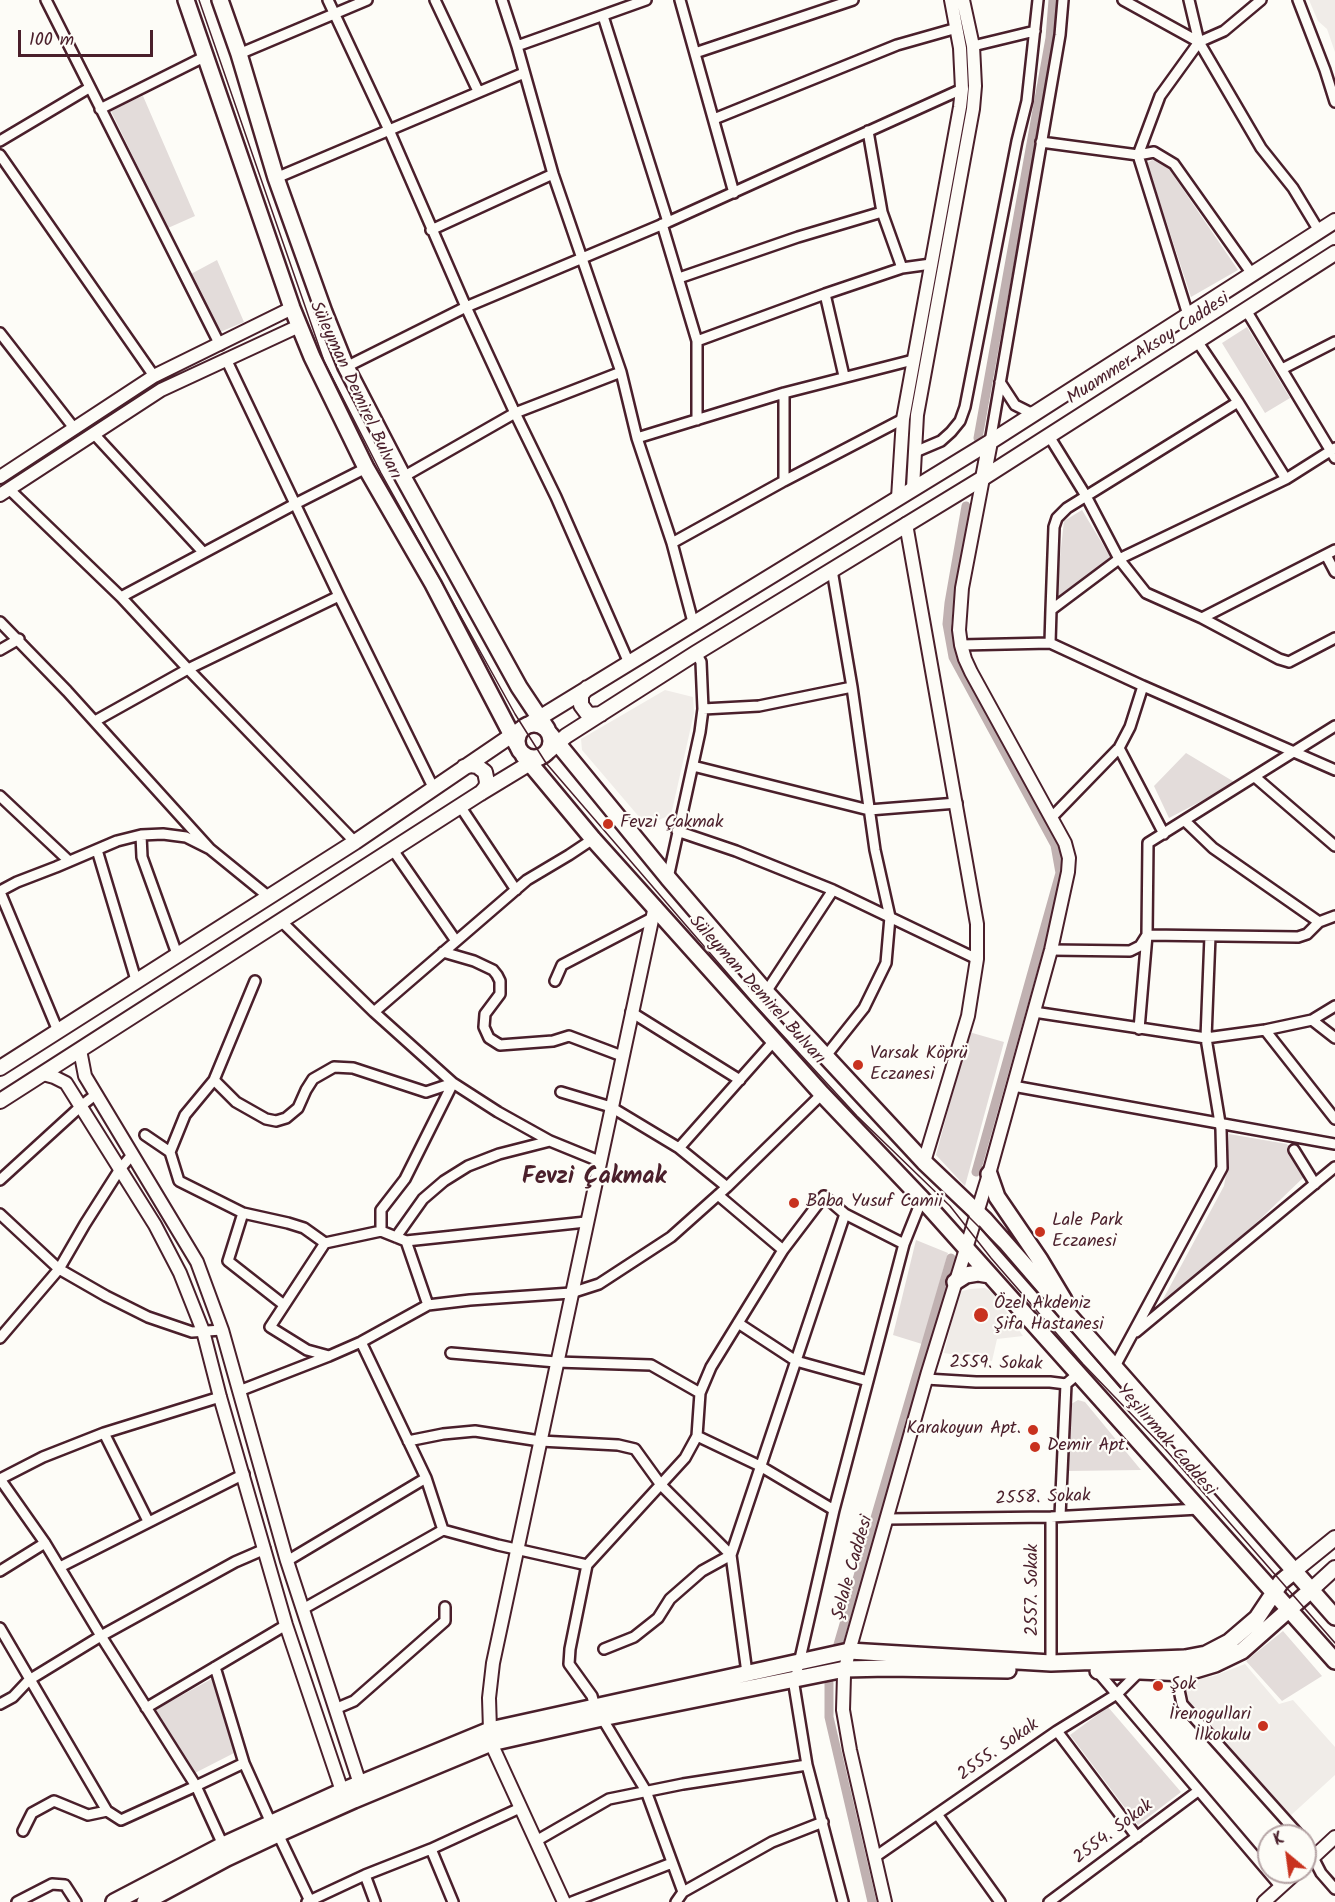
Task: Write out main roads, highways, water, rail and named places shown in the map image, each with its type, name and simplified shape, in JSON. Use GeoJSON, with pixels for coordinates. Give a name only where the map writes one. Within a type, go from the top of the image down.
{"type":"FeatureCollection","features":[{"type":"Feature","properties":{"kind":"main road","name":"Süleyman Demirel Bulvarı"},"geometry":{"type":"LineString","coordinates":[[186,0],[299,326],[366,468],[433,584],[535,740],[593,839],[653,912],[922,1198],[965,1248]]}},
{"type":"Feature","properties":{"kind":"main road","name":"Süleyman Demirel Bulvarı"},"geometry":{"type":"LineString","coordinates":[[220,0],[239,54],[276,178],[346,368],[403,477],[519,687],[535,740],[668,878],[825,1057],[924,1162],[978,1212]]}},
{"type":"Feature","properties":{"kind":"main road","name":"Muammer Aksoy Caddesi"},"geometry":{"type":"LineString","coordinates":[[535,740],[587,688],[990,442],[1335,221]]}},
{"type":"Feature","properties":{"kind":"main road","name":"Muammer Aksoy Caddesi"},"geometry":{"type":"LineString","coordinates":[[535,740],[601,714],[983,478],[1335,253]]}},
{"type":"Feature","properties":{"kind":"main road"},"geometry":{"type":"LineString","coordinates":[[983,478],[990,442]]}},
{"type":"Feature","properties":{"kind":"main road"},"geometry":{"type":"LineString","coordinates":[[587,688],[581,695],[581,705],[591,715],[601,714]]}},
{"type":"Feature","properties":{"kind":"main road"},"geometry":{"type":"LineString","coordinates":[[0,1068],[355,842],[462,768],[535,740]]}},
{"type":"Feature","properties":{"kind":"main road"},"geometry":{"type":"LineString","coordinates":[[0,1101],[479,794],[535,740]]}},
{"type":"Feature","properties":{"kind":"main road"},"geometry":{"type":"LineString","coordinates":[[462,768],[471,765],[485,772],[486,787],[479,794]]}},
{"type":"Feature","properties":{"kind":"main road"},"geometry":{"type":"LineString","coordinates":[[989,1174],[998,1197],[1040,1260],[1084,1334]]}},
{"type":"Feature","properties":{"kind":"main road","name":"Yeşilırmak Caddesi"},"geometry":{"type":"LineString","coordinates":[[978,1212],[1335,1617]]}},
{"type":"Feature","properties":{"kind":"main road","name":"Yeşilırmak Caddesi"},"geometry":{"type":"LineString","coordinates":[[965,1248],[1335,1661]]}},
{"type":"Feature","properties":{"kind":"main road"},"geometry":{"type":"LineString","coordinates":[[955,1282],[966,1275],[978,1273],[990,1275]]}},
{"type":"Feature","properties":{"kind":"main road"},"geometry":{"type":"LineString","coordinates":[[153,1900],[342,1791],[490,1737],[797,1670],[849,1652],[1051,1663],[1185,1666],[1229,1642],[1257,1618],[1281,1582],[1335,1538]]}},
{"type":"Feature","properties":{"kind":"main road"},"geometry":{"type":"LineString","coordinates":[[598,1713],[747,1673],[888,1668],[1140,1671],[1215,1664],[1242,1652],[1335,1568]]}},
{"type":"Feature","properties":{"kind":"main road"},"geometry":{"type":"LineString","coordinates":[[114,1902],[223,1845],[354,1800],[490,1737]]}},
{"type":"Feature","properties":{"kind":"waterway"},"geometry":{"type":"LineString","coordinates":[[978,438],[1050,38],[1053,0]]}},
{"type":"Feature","properties":{"kind":"waterway"},"geometry":{"type":"LineString","coordinates":[[966,506],[947,624],[953,657],[1055,845],[1060,873],[976,1172]]}},
{"type":"Feature","properties":{"kind":"waterway"},"geometry":{"type":"LineString","coordinates":[[837,1648],[951,1258]]}},
{"type":"Feature","properties":{"kind":"waterway"},"geometry":{"type":"LineString","coordinates":[[829,1683],[829,1717],[872,1902]]}},
{"type":"Feature","properties":{"kind":"tram line"},"geometry":{"type":"LineString","coordinates":[[199,0],[324,361],[381,473],[515,714],[546,763],[753,1003],[857,1116],[950,1206],[991,1258],[1083,1364],[1165,1449],[1335,1643]]}},
{"type":"Feature","properties":{"kind":"tram line"},"geometry":{"type":"LineString","coordinates":[[963,1211],[1000,1248],[1154,1427]]}},
{"type":"Feature","properties":{"kind":"place","name":"Fevzi Çakmak"},"geometry":{"type":"Point","coordinates":[608,824]}},
{"type":"Feature","properties":{"kind":"place","name":"Varsak Köprü Eczanesi"},"geometry":{"type":"Point","coordinates":[858,1065]}},
{"type":"Feature","properties":{"kind":"place","name":"Baba Yusuf Camii"},"geometry":{"type":"Point","coordinates":[794,1203]}},
{"type":"Feature","properties":{"kind":"place","name":"Lale Park Eczanesi"},"geometry":{"type":"Point","coordinates":[1040,1232]}},
{"type":"Feature","properties":{"kind":"place","name":"Özel Akdeniz Şifa Hastanesi"},"geometry":{"type":"Point","coordinates":[981,1315]}},
{"type":"Feature","properties":{"kind":"place","name":"Karakoyun Apt."},"geometry":{"type":"Point","coordinates":[1033,1430]}},
{"type":"Feature","properties":{"kind":"place","name":"Demir Apt."},"geometry":{"type":"Point","coordinates":[1035,1447]}},
{"type":"Feature","properties":{"kind":"place","name":"Şok"},"geometry":{"type":"Point","coordinates":[1158,1686]}},
{"type":"Feature","properties":{"kind":"place","name":"İrenogullari İlkokulu"},"geometry":{"type":"Point","coordinates":[1263,1726]}},
{"type":"Feature","properties":{"kind":"district","name":"Fevzi Çakmak"},"geometry":{"type":"Point","coordinates":[594,1179]}}]}
